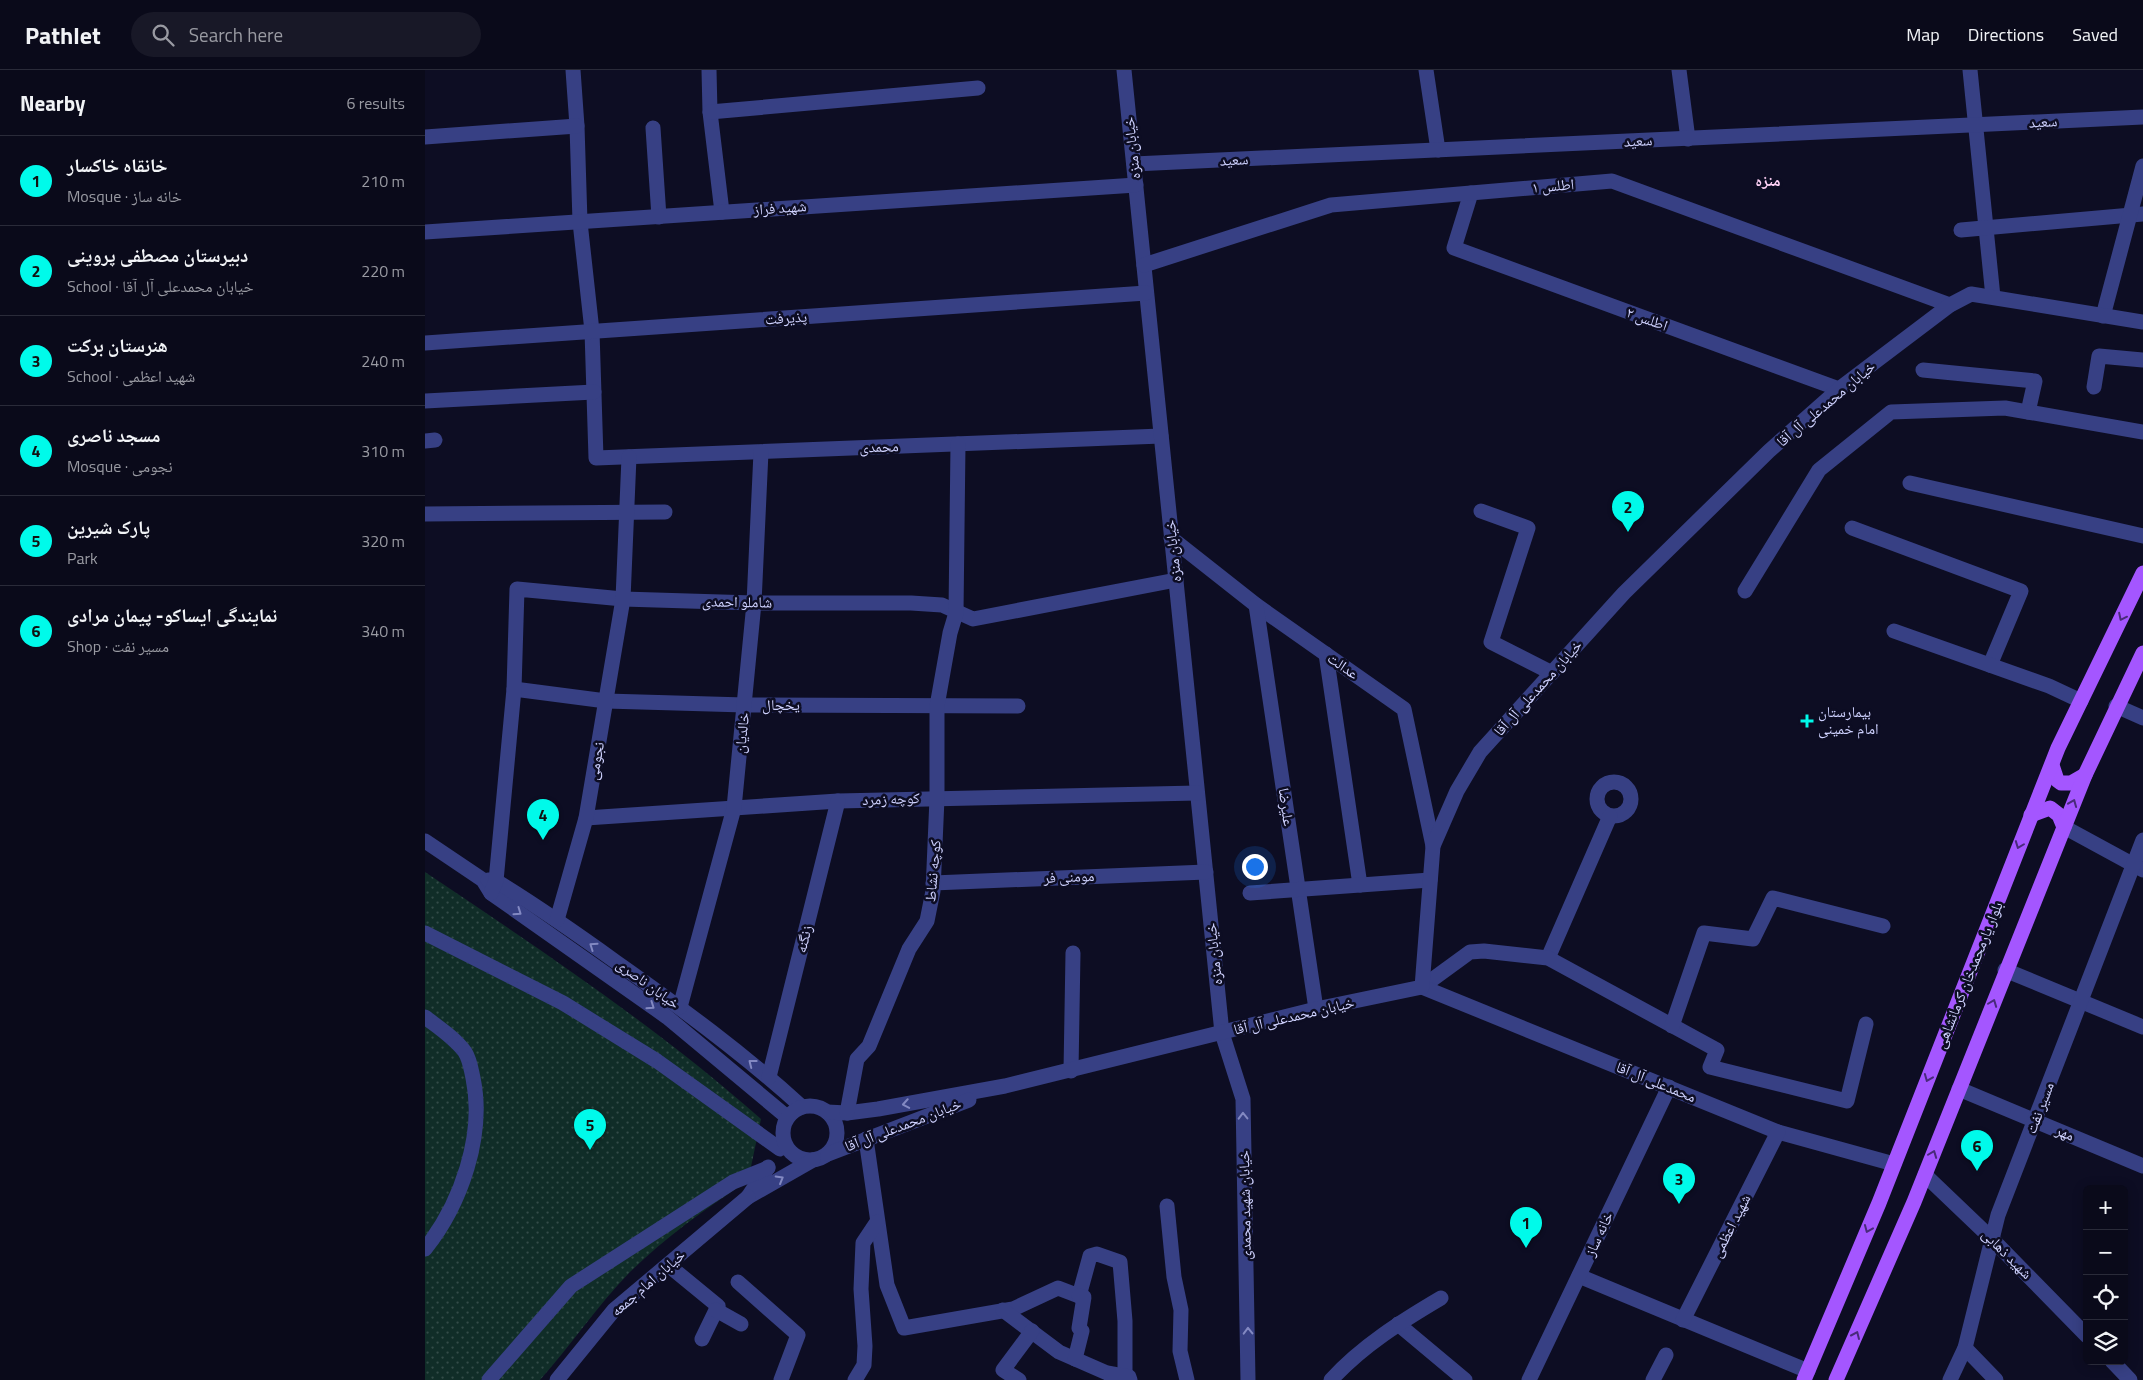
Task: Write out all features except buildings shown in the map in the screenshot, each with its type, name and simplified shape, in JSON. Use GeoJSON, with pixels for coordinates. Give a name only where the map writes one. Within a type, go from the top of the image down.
{"type":"FeatureCollection","features":[{"type":"Feature","properties":{"kind":"main road","name":"بلوار یارمحمدخان کرمانشاهی"},"geometry":{"type":"LineString","coordinates":[[1806,1376],[1894,1164],[2031,815],[2081,701],[2143,573]]}},
{"type":"Feature","properties":{"kind":"main road"},"geometry":{"type":"LineString","coordinates":[[1836,1380],[1925,1175],[2005,970],[2085,775],[2116,706],[2143,653]]}},
{"type":"Feature","properties":{"kind":"main road"},"geometry":{"type":"LineString","coordinates":[[2052,765],[2057,780],[2061,783],[2071,783],[2085,775]]}},
{"type":"Feature","properties":{"kind":"main road"},"geometry":{"type":"LineString","coordinates":[[2031,815],[2050,808],[2059,815],[2064,827]]}},
{"type":"Feature","properties":{"kind":"street"},"geometry":{"type":"LineString","coordinates":[[425,401],[594,392],[592,332],[580,222],[573,70]]}},
{"type":"Feature","properties":{"kind":"street"},"geometry":{"type":"LineString","coordinates":[[709,70],[709,112],[722,212]]}},
{"type":"Feature","properties":{"kind":"street","name":"خیابان منزه"},"geometry":{"type":"LineString","coordinates":[[1124,70],[1222,1032]]}},
{"type":"Feature","properties":{"kind":"street"},"geometry":{"type":"LineString","coordinates":[[1426,70],[1437,150]]}},
{"type":"Feature","properties":{"kind":"street"},"geometry":{"type":"LineString","coordinates":[[1679,70],[1687,139]]}},
{"type":"Feature","properties":{"kind":"street"},"geometry":{"type":"LineString","coordinates":[[1970,70],[1993,298]]}},
{"type":"Feature","properties":{"kind":"street"},"geometry":{"type":"LineString","coordinates":[[709,112],[978,88]]}},
{"type":"Feature","properties":{"kind":"street","name":"سعید"},"geometry":{"type":"LineString","coordinates":[[1133,164],[2143,117]]}},
{"type":"Feature","properties":{"kind":"street"},"geometry":{"type":"LineString","coordinates":[[425,137],[577,126]]}},
{"type":"Feature","properties":{"kind":"street"},"geometry":{"type":"LineString","coordinates":[[653,128],[659,217]]}},
{"type":"Feature","properties":{"kind":"street"},"geometry":{"type":"LineString","coordinates":[[2103,316],[2137,215],[2143,166]]}},
{"type":"Feature","properties":{"kind":"street","name":"اطلس ۱"},"geometry":{"type":"LineString","coordinates":[[1144,265],[1331,205],[1612,182],[1950,305]]}},
{"type":"Feature","properties":{"kind":"street","name":"شهید فراز"},"geometry":{"type":"LineString","coordinates":[[425,232],[1136,185]]}},
{"type":"Feature","properties":{"kind":"street","name":"اطلس ۲"},"geometry":{"type":"LineString","coordinates":[[1471,193],[1454,248],[1839,389]]}},
{"type":"Feature","properties":{"kind":"street"},"geometry":{"type":"LineString","coordinates":[[1961,230],[2137,215]]}},
{"type":"Feature","properties":{"kind":"street","name":"پذیرفت"},"geometry":{"type":"LineString","coordinates":[[425,343],[1147,293]]}},
{"type":"Feature","properties":{"kind":"street","name":"خیابان محمدعلی آل آقا"},"geometry":{"type":"LineString","coordinates":[[827,1112],[847,1113],[878,1110],[1005,1086],[1316,1009],[1422,987],[1433,846],[1457,791],[1480,752],[1624,593],[1769,451],[1839,389],[1950,305],[1971,294],[2143,322]]}},
{"type":"Feature","properties":{"kind":"street"},"geometry":{"type":"LineString","coordinates":[[2094,387],[2099,356],[2143,360]]}},
{"type":"Feature","properties":{"kind":"street"},"geometry":{"type":"LineString","coordinates":[[1923,370],[2035,381],[2028,412]]}},
{"type":"Feature","properties":{"kind":"street","name":"محمدی"},"geometry":{"type":"LineString","coordinates":[[594,392],[597,458],[1161,436]]}},
{"type":"Feature","properties":{"kind":"street"},"geometry":{"type":"LineString","coordinates":[[1745,591],[1819,470],[1891,412],[2005,408],[2143,432]]}},
{"type":"Feature","properties":{"kind":"street","name":"کوچه نشاط"},"geometry":{"type":"LineString","coordinates":[[847,1113],[857,1059],[869,1046],[909,949],[927,921],[933,883],[937,798],[937,706],[950,633],[956,613],[959,444]]}},
{"type":"Feature","properties":{"kind":"street","name":"خالدیان"},"geometry":{"type":"LineString","coordinates":[[680,1007],[734,808],[754,603],[761,452]]}},
{"type":"Feature","properties":{"kind":"street","name":"نجومی"},"geometry":{"type":"LineString","coordinates":[[557,920],[586,818],[623,599],[629,457]]}},
{"type":"Feature","properties":{"kind":"street"},"geometry":{"type":"LineString","coordinates":[[1910,483],[2143,536]]}},
{"type":"Feature","properties":{"kind":"street"},"geometry":{"type":"LineString","coordinates":[[1481,511],[1528,528],[1491,642],[1552,673]]}},
{"type":"Feature","properties":{"kind":"street"},"geometry":{"type":"LineString","coordinates":[[425,514],[665,512]]}},
{"type":"Feature","properties":{"kind":"street"},"geometry":{"type":"LineString","coordinates":[[1852,528],[2021,591],[1990,665]]}},
{"type":"Feature","properties":{"kind":"street","name":"عدالت"},"geometry":{"type":"LineString","coordinates":[[1171,538],[1256,604],[1405,709],[1433,846]]}},
{"type":"Feature","properties":{"kind":"street","name":"شاملو احمدی"},"geometry":{"type":"LineString","coordinates":[[514,690],[517,589],[623,599],[754,603],[911,603],[942,606],[973,618],[1176,580]]}},
{"type":"Feature","properties":{"kind":"street","name":"علیرضا"},"geometry":{"type":"LineString","coordinates":[[1256,604],[1316,1009]]}},
{"type":"Feature","properties":{"kind":"street"},"geometry":{"type":"LineString","coordinates":[[1894,631],[2049,686],[2081,701]]}},
{"type":"Feature","properties":{"kind":"street"},"geometry":{"type":"LineString","coordinates":[[1326,654],[1360,885]]}},
{"type":"Feature","properties":{"kind":"street"},"geometry":{"type":"LineString","coordinates":[[490,885],[514,690]]}},
{"type":"Feature","properties":{"kind":"street","name":"یخچال"},"geometry":{"type":"LineString","coordinates":[[514,690],[606,701],[745,705],[1018,706]]}},
{"type":"Feature","properties":{"kind":"street"},"geometry":{"type":"LineString","coordinates":[[2116,706],[2143,718]]}},
{"type":"Feature","properties":{"kind":"street","name":"کوچه زمرد"},"geometry":{"type":"LineString","coordinates":[[586,818],[838,801],[1197,793]]}},
{"type":"Feature","properties":{"kind":"street","name":"زنگنه"},"geometry":{"type":"LineString","coordinates":[[769,1077],[838,801]]}},
{"type":"Feature","properties":{"kind":"street"},"geometry":{"type":"LineString","coordinates":[[1547,958],[1610,816]]}},
{"type":"Feature","properties":{"kind":"street"},"geometry":{"type":"LineString","coordinates":[[2064,827],[2138,868]]}},
{"type":"Feature","properties":{"kind":"street","name":"مسیر نفت"},"geometry":{"type":"LineString","coordinates":[[1950,1380],[1965,1348],[1998,1215],[2080,1001],[2138,868],[2143,840]]}},
{"type":"Feature","properties":{"kind":"street","name":"خیابان ناصری"},"geometry":{"type":"LineString","coordinates":[[425,841],[490,885],[667,1018],[787,1117]]}},
{"type":"Feature","properties":{"kind":"street","name":"مومنی فر"},"geometry":{"type":"LineString","coordinates":[[933,883],[1205,872]]}},
{"type":"Feature","properties":{"kind":"street"},"geometry":{"type":"LineString","coordinates":[[1250,893],[1430,880]]}},
{"type":"Feature","properties":{"kind":"street","name":"خیابان ناصری"},"geometry":{"type":"LineString","coordinates":[[490,885],[557,920],[680,1007],[769,1077],[802,1107]]}},
{"type":"Feature","properties":{"kind":"street"},"geometry":{"type":"LineString","coordinates":[[1672,1026],[1704,933],[1753,939],[1773,898],[1883,926]]}},
{"type":"Feature","properties":{"kind":"street"},"geometry":{"type":"LineString","coordinates":[[425,932],[563,1003],[657,1062],[795,1156],[813,1160],[828,1154],[834,1146],[837,1128],[827,1112],[811,1106],[802,1107],[787,1117],[783,1125],[782,1146]]}},
{"type":"Feature","properties":{"kind":"street"},"geometry":{"type":"LineString","coordinates":[[1422,987],[1470,952],[1484,951],[1547,958],[1717,1050],[1710,1067],[1847,1101],[1866,1024]]}},
{"type":"Feature","properties":{"kind":"street"},"geometry":{"type":"LineString","coordinates":[[1071,1070],[1073,954]]}},
{"type":"Feature","properties":{"kind":"street"},"geometry":{"type":"LineString","coordinates":[[2005,970],[2143,1027]]}},
{"type":"Feature","properties":{"kind":"street","name":"محمدعلی آل آقا"},"geometry":{"type":"LineString","coordinates":[[1422,987],[1778,1132],[1894,1164]]}},
{"type":"Feature","properties":{"kind":"street"},"geometry":{"type":"LineString","coordinates":[[425,1017],[456,1043],[467,1057],[476,1094],[477,1119],[477,1127],[462,1186],[439,1232],[425,1249]]}},
{"type":"Feature","properties":{"kind":"street","name":"خیابان شهید محمدی"},"geometry":{"type":"LineString","coordinates":[[1222,1032],[1243,1099],[1248,1380]]}},
{"type":"Feature","properties":{"kind":"street","name":"خیابان محمدعلی آل آقا"},"geometry":{"type":"LineString","coordinates":[[828,1154],[1005,1086]]}},
{"type":"Feature","properties":{"kind":"street","name":"خانه ساز"},"geometry":{"type":"LineString","coordinates":[[1529,1380],[1669,1087]]}},
{"type":"Feature","properties":{"kind":"street","name":"مهر"},"geometry":{"type":"LineString","coordinates":[[1959,1089],[2143,1166]]}},
{"type":"Feature","properties":{"kind":"street","name":"شهید اعظمی"},"geometry":{"type":"LineString","coordinates":[[1683,1320],[1778,1132]]}},
{"type":"Feature","properties":{"kind":"street"},"geometry":{"type":"LineString","coordinates":[[866,1139],[887,1285],[904,1328],[1013,1309],[1058,1288],[1083,1297],[1079,1328],[1082,1331],[1075,1359]]}},
{"type":"Feature","properties":{"kind":"street","name":"خیابان امام جمعه"},"geometry":{"type":"LineString","coordinates":[[748,1197],[782,1146]]}},
{"type":"Feature","properties":{"kind":"street","name":"خیابان امام جمعه"},"geometry":{"type":"LineString","coordinates":[[557,1380],[615,1310],[748,1197],[813,1160]]}},
{"type":"Feature","properties":{"kind":"street"},"geometry":{"type":"LineString","coordinates":[[489,1380],[571,1286],[733,1182],[767,1168]]}},
{"type":"Feature","properties":{"kind":"street","name":"شهید ذهابی"},"geometry":{"type":"LineString","coordinates":[[1925,1175],[1992,1239],[2083,1332]]}},
{"type":"Feature","properties":{"kind":"street"},"geometry":{"type":"LineString","coordinates":[[1167,1206],[1174,1277],[1181,1310],[1180,1350],[1187,1380]]}},
{"type":"Feature","properties":{"kind":"street"},"geometry":{"type":"LineString","coordinates":[[855,1380],[864,1364],[865,1346],[861,1297],[863,1243],[877,1222]]}},
{"type":"Feature","properties":{"kind":"street"},"geometry":{"type":"LineString","coordinates":[[1003,1310],[1046,1343],[1075,1359],[1107,1374],[1127,1378],[1120,1262],[1097,1254],[1090,1256],[1079,1296]]}},
{"type":"Feature","properties":{"kind":"street"},"geometry":{"type":"LineString","coordinates":[[668,1265],[717,1306],[701,1340]]}},
{"type":"Feature","properties":{"kind":"street"},"geometry":{"type":"LineString","coordinates":[[1579,1276],[1683,1320],[1806,1376]]}},
{"type":"Feature","properties":{"kind":"street"},"geometry":{"type":"LineString","coordinates":[[738,1282],[798,1335],[781,1380]]}},
{"type":"Feature","properties":{"kind":"street"},"geometry":{"type":"LineString","coordinates":[[1331,1380],[1345,1365],[1398,1324],[1441,1298]]}},
{"type":"Feature","properties":{"kind":"street"},"geometry":{"type":"LineString","coordinates":[[716,1310],[741,1324]]}},
{"type":"Feature","properties":{"kind":"street"},"geometry":{"type":"LineString","coordinates":[[1398,1324],[1465,1380]]}},
{"type":"Feature","properties":{"kind":"street"},"geometry":{"type":"LineString","coordinates":[[1019,1380],[1003,1370],[1032,1331]]}},
{"type":"Feature","properties":{"kind":"street"},"geometry":{"type":"LineString","coordinates":[[1965,1348],[1996,1380]]}},
{"type":"Feature","properties":{"kind":"street"},"geometry":{"type":"LineString","coordinates":[[1653,1380],[1666,1355]]}},
{"type":"Feature","properties":{"kind":"street"},"geometry":{"type":"LineString","coordinates":[[2116,1365],[2130,1380]]}},
{"type":"Feature","properties":{"kind":"green space"},"geometry":{"type":"Polygon","coordinates":[[[425,872],[555,960],[640,1021],[761,1119],[748,1181],[687,1224],[630,1272],[606,1298],[540,1380],[425,1380],[425,872]]]}},
{"type":"Feature","properties":{"kind":"place","name":"دبیرستان مصطفی پروینی"},"geometry":{"type":"Point","coordinates":[1628,532]}},
{"type":"Feature","properties":{"kind":"place","name":"بیمارستان امام خمینی"},"geometry":{"type":"Point","coordinates":[1807,721]}},
{"type":"Feature","properties":{"kind":"place","name":"مسجد ناصری"},"geometry":{"type":"Point","coordinates":[543,840]}},
{"type":"Feature","properties":{"kind":"place","name":"پارک شیرین"},"geometry":{"type":"Point","coordinates":[590,1150]}},
{"type":"Feature","properties":{"kind":"place","name":"نمایندگی ایساکو- پیمان مرادی"},"geometry":{"type":"Point","coordinates":[1977,1171]}},
{"type":"Feature","properties":{"kind":"place","name":"هنرستان برکت"},"geometry":{"type":"Point","coordinates":[1679,1204]}},
{"type":"Feature","properties":{"kind":"place","name":"خانقاه خاکسار"},"geometry":{"type":"Point","coordinates":[1526,1248]}},
{"type":"Feature","properties":{"kind":"district","name":"منزه"},"geometry":{"type":"Point","coordinates":[1768,180]}}]}
